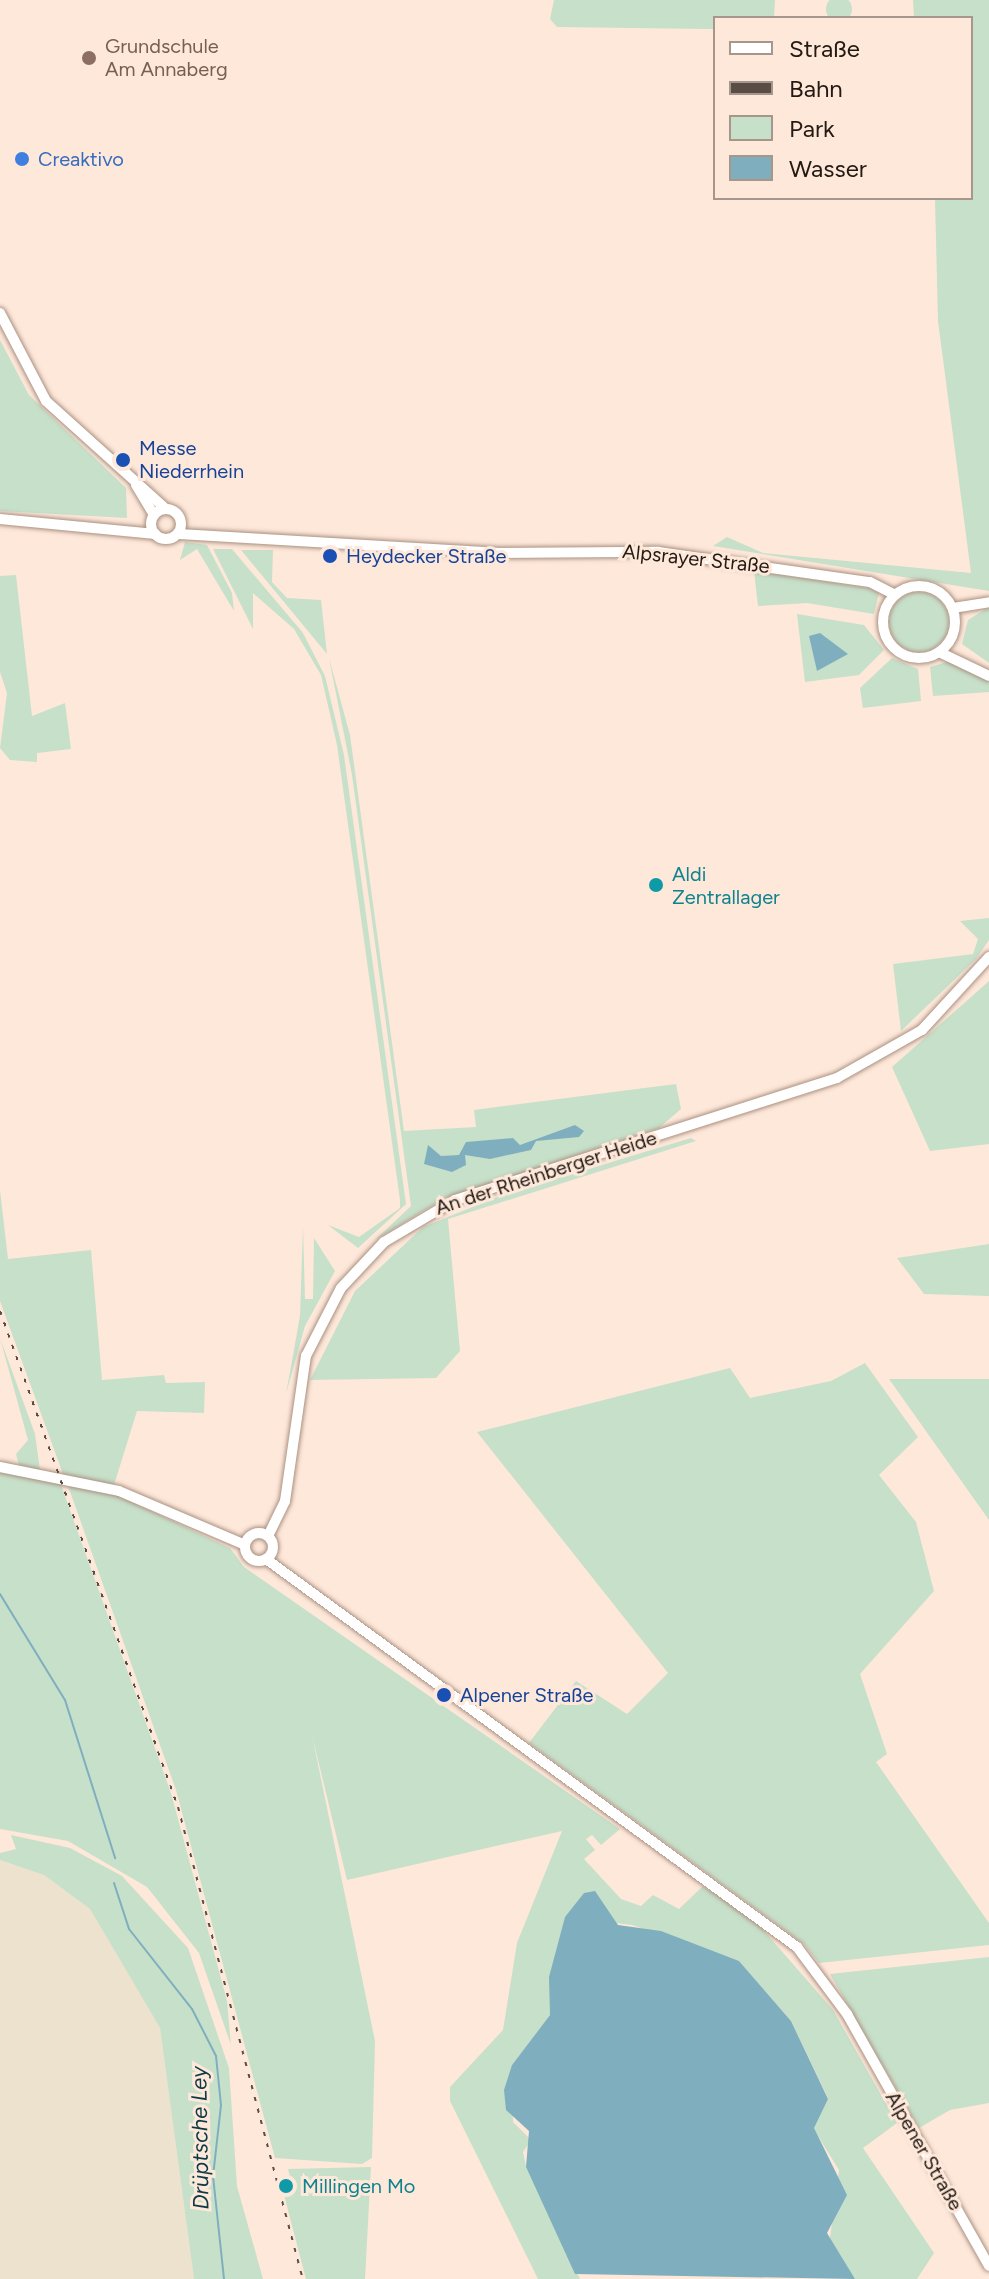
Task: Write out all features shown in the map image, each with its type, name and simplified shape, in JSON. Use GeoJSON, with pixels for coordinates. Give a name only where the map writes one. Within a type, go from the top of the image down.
{"type":"FeatureCollection","features":[{"type":"Feature","properties":{"kind":"street"},"geometry":{"type":"LineString","coordinates":[[0,313],[46,401],[182,521],[179,534],[168,540],[155,534],[0,519]]}},
{"type":"Feature","properties":{"kind":"street"},"geometry":{"type":"LineString","coordinates":[[124,471],[153,518],[155,534]]}},
{"type":"Feature","properties":{"kind":"street"},"geometry":{"type":"LineString","coordinates":[[122,531],[166,509]]}},
{"type":"Feature","properties":{"kind":"street","name":"Alpsrayer Straße"},"geometry":{"type":"LineString","coordinates":[[182,521],[205,535]]}},
{"type":"Feature","properties":{"kind":"street","name":"Alpsrayer Straße"},"geometry":{"type":"LineString","coordinates":[[179,534],[496,553],[658,552],[870,582],[895,595],[930,587],[953,608]]}},
{"type":"Feature","properties":{"kind":"street"},"geometry":{"type":"LineString","coordinates":[[895,595],[884,618],[890,643],[913,657],[939,652],[950,642],[953,608],[989,602]]}},
{"type":"Feature","properties":{"kind":"street"},"geometry":{"type":"LineString","coordinates":[[950,642],[989,674]]}},
{"type":"Feature","properties":{"kind":"street"},"geometry":{"type":"LineString","coordinates":[[939,652],[989,674]]}},
{"type":"Feature","properties":{"kind":"street","name":"An der Rheinberger Heide"},"geometry":{"type":"LineString","coordinates":[[268,1536],[285,1501],[306,1356],[341,1288],[384,1242],[455,1200],[837,1078],[922,1030],[989,957]]}},
{"type":"Feature","properties":{"kind":"street"},"geometry":{"type":"LineString","coordinates":[[0,1467],[119,1491],[245,1545],[251,1558],[266,1559],[273,1548],[268,1536],[255,1533],[245,1545]]}},
{"type":"Feature","properties":{"kind":"street","name":"Alpener Straße"},"geometry":{"type":"LineString","coordinates":[[266,1559],[797,1947],[847,2014],[989,2266]]}},
{"type":"Feature","properties":{"kind":"shaded area"},"geometry":{"type":"Polygon","coordinates":[[[0,1860],[44,1875],[90,1909],[160,2028],[194,2279],[0,2279],[0,1860]]]}},
{"type":"Feature","properties":{"kind":"green space"},"geometry":{"type":"Polygon","coordinates":[[[831,-1],[847,-1],[851,4],[850,16],[827,14],[827,4],[831,-1]]]}},
{"type":"Feature","properties":{"kind":"green space"},"geometry":{"type":"Polygon","coordinates":[[[554,0],[775,0],[774,16],[713,16],[713,29],[557,27],[550,19],[554,0]]]}},
{"type":"Feature","properties":{"kind":"green space"},"geometry":{"type":"Polygon","coordinates":[[[913,0],[989,0],[989,591],[713,546],[727,537],[763,553],[971,573],[938,321],[935,200],[973,200],[973,16],[914,16],[913,0]]]}},
{"type":"Feature","properties":{"kind":"green space"},"geometry":{"type":"Polygon","coordinates":[[[0,340],[29,395],[126,488],[127,518],[0,511],[0,340]]]}},
{"type":"Feature","properties":{"kind":"green space"},"geometry":{"type":"Polygon","coordinates":[[[185,542],[207,545],[232,593],[234,611],[197,549],[180,560],[185,542]]]}},
{"type":"Feature","properties":{"kind":"green space"},"geometry":{"type":"Polygon","coordinates":[[[213,549],[232,549],[303,633],[325,676],[344,755],[406,1204],[358,1248],[328,1225],[359,1237],[400,1208],[400,1200],[337,745],[321,675],[294,629],[253,593],[253,629],[213,549]]]}},
{"type":"Feature","properties":{"kind":"green space"},"geometry":{"type":"Polygon","coordinates":[[[241,550],[273,550],[272,582],[287,598],[321,600],[327,654],[241,550]]]}},
{"type":"Feature","properties":{"kind":"green space"},"geometry":{"type":"Polygon","coordinates":[[[754,571],[869,588],[879,593],[874,614],[807,603],[758,606],[754,571]]]}},
{"type":"Feature","properties":{"kind":"green space"},"geometry":{"type":"Polygon","coordinates":[[[16,575],[32,716],[65,703],[71,749],[37,753],[37,762],[10,760],[0,748],[7,693],[0,672],[0,576],[16,575]]]}},
{"type":"Feature","properties":{"kind":"green space"},"geometry":{"type":"Polygon","coordinates":[[[919,592],[930,594],[940,601],[947,611],[947,633],[940,643],[930,650],[919,652],[908,650],[898,643],[891,633],[889,622],[891,611],[898,601],[908,594],[919,592]]]}},
{"type":"Feature","properties":{"kind":"green space"},"geometry":{"type":"Polygon","coordinates":[[[989,607],[989,663],[962,644],[968,620],[989,607]]]}},
{"type":"Feature","properties":{"kind":"green space"},"geometry":{"type":"Polygon","coordinates":[[[797,614],[864,625],[884,650],[859,675],[805,682],[797,614]]]}},
{"type":"Feature","properties":{"kind":"green space"},"geometry":{"type":"Polygon","coordinates":[[[329,658],[350,735],[404,1131],[476,1127],[474,1110],[676,1084],[681,1109],[659,1128],[445,1198],[375,1240],[411,1206],[352,775],[329,658]]]}},
{"type":"Feature","properties":{"kind":"green space"},"geometry":{"type":"Polygon","coordinates":[[[892,658],[918,669],[921,701],[863,708],[860,688],[892,658]]]}},
{"type":"Feature","properties":{"kind":"green space"},"geometry":{"type":"Polygon","coordinates":[[[950,661],[989,680],[989,692],[933,696],[930,667],[950,661]]]}},
{"type":"Feature","properties":{"kind":"green space"},"geometry":{"type":"Polygon","coordinates":[[[989,918],[989,940],[976,959],[901,1031],[893,964],[973,954],[978,939],[960,921],[989,918]]]}},
{"type":"Feature","properties":{"kind":"green space"},"geometry":{"type":"Polygon","coordinates":[[[989,981],[989,1144],[930,1151],[892,1067],[989,981]]]}},
{"type":"Feature","properties":{"kind":"green space"},"geometry":{"type":"Polygon","coordinates":[[[691,1138],[696,1141],[448,1219],[460,1351],[436,1378],[310,1380],[355,1291],[423,1227],[500,1196],[691,1138]]]}},
{"type":"Feature","properties":{"kind":"green space"},"geometry":{"type":"Polygon","coordinates":[[[0,1190],[8,1259],[91,1250],[102,1380],[164,1375],[166,1383],[205,1382],[204,1413],[137,1411],[114,1485],[63,1474],[0,1301],[0,1190]]]}},
{"type":"Feature","properties":{"kind":"green space"},"geometry":{"type":"Polygon","coordinates":[[[303,1227],[305,1299],[313,1299],[314,1238],[335,1271],[305,1326],[286,1394],[300,1316],[303,1227]]]}},
{"type":"Feature","properties":{"kind":"green space"},"geometry":{"type":"Polygon","coordinates":[[[989,1244],[989,1296],[924,1294],[897,1258],[989,1244]]]}},
{"type":"Feature","properties":{"kind":"green space"},"geometry":{"type":"Polygon","coordinates":[[[0,1338],[35,1434],[40,1470],[19,1465],[16,1454],[28,1440],[0,1338]]]}},
{"type":"Feature","properties":{"kind":"green space"},"geometry":{"type":"Polygon","coordinates":[[[865,1363],[918,1437],[879,1475],[916,1522],[934,1591],[860,1674],[887,1754],[876,1762],[989,1923],[989,1945],[819,1963],[804,1944],[529,1743],[576,1681],[627,1714],[668,1673],[477,1432],[730,1368],[750,1398],[831,1381],[865,1363]]]}},
{"type":"Feature","properties":{"kind":"green space"},"geometry":{"type":"Polygon","coordinates":[[[889,1379],[989,1379],[989,1520],[889,1379]]]}},
{"type":"Feature","properties":{"kind":"green space"},"geometry":{"type":"Polygon","coordinates":[[[0,1471],[60,1482],[171,1793],[227,2001],[231,2045],[199,1953],[147,1887],[68,1841],[0,1829],[0,1471]]]}},
{"type":"Feature","properties":{"kind":"green space"},"geometry":{"type":"Polygon","coordinates":[[[67,1483],[108,1491],[230,1548],[244,1567],[620,1829],[601,1845],[592,1835],[586,1839],[595,1850],[584,1859],[621,1899],[641,1906],[653,1895],[679,1909],[703,1886],[758,1924],[833,2010],[897,2123],[863,2148],[934,2253],[917,2279],[855,2279],[829,2245],[839,2170],[813,2128],[828,2098],[791,2021],[739,1961],[632,1925],[565,1917],[550,2015],[512,2065],[513,2122],[531,2140],[523,2152],[526,2167],[580,2279],[538,2279],[450,2101],[450,2087],[503,2030],[517,1943],[562,1831],[347,1880],[312,1735],[375,2041],[372,2158],[362,2164],[275,2158],[176,1790],[67,1483]]]}},
{"type":"Feature","properties":{"kind":"green space"},"geometry":{"type":"Polygon","coordinates":[[[11,1835],[70,1848],[122,1876],[188,1948],[229,2068],[237,2186],[263,2279],[194,2279],[160,2028],[90,1909],[44,1875],[0,1860],[0,1853],[16,1849],[11,1835]]]}},
{"type":"Feature","properties":{"kind":"green space"},"geometry":{"type":"Polygon","coordinates":[[[989,1957],[989,2103],[950,2110],[919,2128],[830,1974],[989,1957]]]}},
{"type":"Feature","properties":{"kind":"green space"},"geometry":{"type":"Polygon","coordinates":[[[371,2167],[365,2279],[306,2279],[284,2195],[293,2189],[288,2169],[371,2167]]]}},
{"type":"Feature","properties":{"kind":"water"},"geometry":{"type":"Polygon","coordinates":[[[820,633],[848,654],[817,671],[809,636],[820,633]]]}},
{"type":"Feature","properties":{"kind":"water"},"geometry":{"type":"Polygon","coordinates":[[[575,1125],[584,1131],[579,1137],[536,1141],[531,1150],[490,1159],[465,1155],[466,1165],[452,1172],[424,1164],[428,1145],[441,1156],[459,1155],[466,1142],[513,1138],[520,1145],[575,1125]]]}},
{"type":"Feature","properties":{"kind":"water"},"geometry":{"type":"Polygon","coordinates":[[[595,1891],[618,1925],[661,1931],[739,1961],[791,2021],[828,2099],[814,2128],[847,2195],[827,2233],[855,2279],[575,2274],[526,2167],[529,2131],[506,2110],[504,2090],[512,2065],[550,2015],[549,1977],[565,1917],[584,1893],[595,1891]]]}},
{"type":"Feature","properties":{"kind":"waterway","name":"Drüptsche Ley"},"geometry":{"type":"LineString","coordinates":[[0,1594],[65,1700],[115,1858]]}},
{"type":"Feature","properties":{"kind":"waterway","name":"Drüptsche Ley"},"geometry":{"type":"LineString","coordinates":[[114,1883],[129,1929],[192,2009],[216,2056],[221,2105],[213,2176],[224,2279]]}},
{"type":"Feature","properties":{"kind":"railway"},"geometry":{"type":"LineString","coordinates":[[0,1311],[178,1807],[303,2279]]}},
{"type":"Feature","properties":{"kind":"place","name":"Grundschule Am Annaberg"},"geometry":{"type":"Point","coordinates":[89,58]}},
{"type":"Feature","properties":{"kind":"place","name":"Creaktivo"},"geometry":{"type":"Point","coordinates":[22,159]}},
{"type":"Feature","properties":{"kind":"place","name":"Messe Niederrhein"},"geometry":{"type":"Point","coordinates":[123,460]}},
{"type":"Feature","properties":{"kind":"place","name":"Heydecker Straße"},"geometry":{"type":"Point","coordinates":[330,556]}},
{"type":"Feature","properties":{"kind":"place","name":"Aldi Zentrallager"},"geometry":{"type":"Point","coordinates":[656,885]}},
{"type":"Feature","properties":{"kind":"place","name":"Alpener Straße"},"geometry":{"type":"Point","coordinates":[444,1695]}},
{"type":"Feature","properties":{"kind":"place","name":"Millingen Mo"},"geometry":{"type":"Point","coordinates":[286,2186]}}]}
